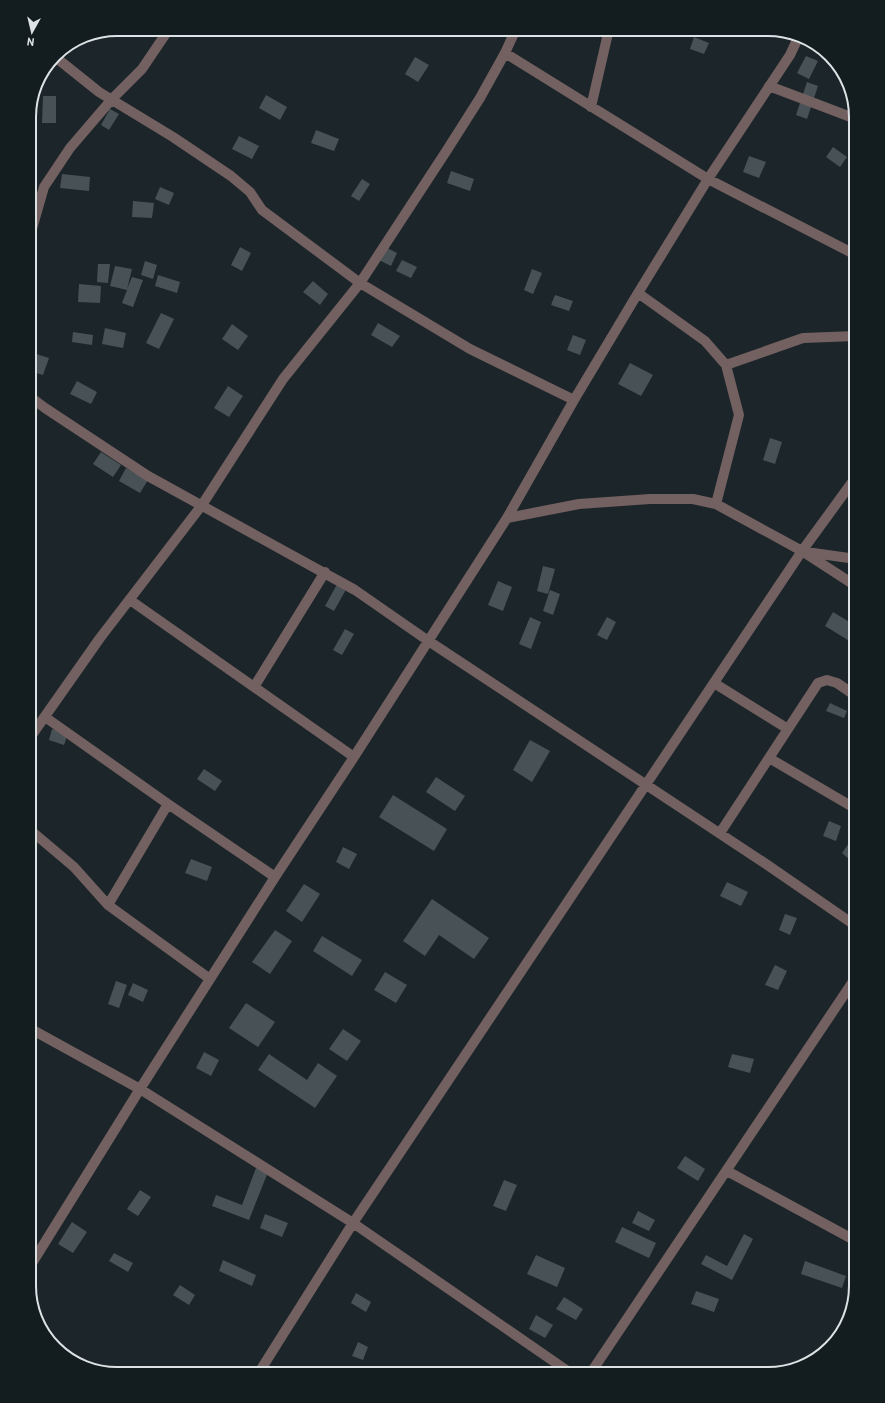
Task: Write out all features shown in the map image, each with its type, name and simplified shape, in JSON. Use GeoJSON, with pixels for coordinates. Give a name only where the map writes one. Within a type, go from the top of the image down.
{"type":"FeatureCollection","features":[{"type":"Feature","properties":{"kind":"street"},"geometry":{"type":"LineString","coordinates":[[36,202],[44,187],[70,148],[112,99],[142,68],[164,36]]}},
{"type":"Feature","properties":{"kind":"street"},"geometry":{"type":"LineString","coordinates":[[36,729],[100,638],[202,505],[283,379],[360,283],[480,98],[513,36]]}},
{"type":"Feature","properties":{"kind":"street"},"geometry":{"type":"LineString","coordinates":[[591,107],[607,36]]}},
{"type":"Feature","properties":{"kind":"street"},"geometry":{"type":"LineString","coordinates":[[36,1257],[275,877],[354,757],[427,640],[507,518],[574,400],[638,293],[708,179],[790,54],[796,41]]}},
{"type":"Feature","properties":{"kind":"street"},"geometry":{"type":"LineString","coordinates":[[505,53],[708,179],[849,251]]}},
{"type":"Feature","properties":{"kind":"street"},"geometry":{"type":"LineString","coordinates":[[60,60],[99,92],[173,137],[230,176],[250,192],[262,210],[360,283],[470,349],[574,400]]}},
{"type":"Feature","properties":{"kind":"street"},"geometry":{"type":"LineString","coordinates":[[769,86],[849,116]]}},
{"type":"Feature","properties":{"kind":"street"},"geometry":{"type":"LineString","coordinates":[[638,293],[705,341],[726,365],[739,415],[716,504]]}},
{"type":"Feature","properties":{"kind":"street"},"geometry":{"type":"LineString","coordinates":[[726,365],[803,338],[849,336]]}},
{"type":"Feature","properties":{"kind":"street"},"geometry":{"type":"LineString","coordinates":[[36,401],[148,476],[325,572],[355,590],[427,640],[720,833],[849,921]]}},
{"type":"Feature","properties":{"kind":"street"},"geometry":{"type":"LineString","coordinates":[[262,1367],[353,1223],[802,551],[849,486]]}},
{"type":"Feature","properties":{"kind":"street"},"geometry":{"type":"LineString","coordinates":[[507,518],[579,504],[650,499],[692,499],[716,504],[802,551],[849,581]]}},
{"type":"Feature","properties":{"kind":"street"},"geometry":{"type":"LineString","coordinates":[[802,551],[849,558]]}},
{"type":"Feature","properties":{"kind":"street"},"geometry":{"type":"LineString","coordinates":[[254,687],[325,572]]}},
{"type":"Feature","properties":{"kind":"street"},"geometry":{"type":"LineString","coordinates":[[130,600],[354,757]]}},
{"type":"Feature","properties":{"kind":"street"},"geometry":{"type":"LineString","coordinates":[[720,833],[818,683],[827,680],[837,683],[849,691]]}},
{"type":"Feature","properties":{"kind":"street"},"geometry":{"type":"LineString","coordinates":[[714,683],[788,729]]}},
{"type":"Feature","properties":{"kind":"street"},"geometry":{"type":"LineString","coordinates":[[45,717],[275,877]]}},
{"type":"Feature","properties":{"kind":"street"},"geometry":{"type":"LineString","coordinates":[[769,758],[849,805]]}},
{"type":"Feature","properties":{"kind":"street"},"geometry":{"type":"LineString","coordinates":[[108,904],[168,804]]}},
{"type":"Feature","properties":{"kind":"street"},"geometry":{"type":"LineString","coordinates":[[36,835],[74,867],[108,904],[210,979]]}},
{"type":"Feature","properties":{"kind":"street"},"geometry":{"type":"LineString","coordinates":[[595,1367],[849,988]]}},
{"type":"Feature","properties":{"kind":"street"},"geometry":{"type":"LineString","coordinates":[[36,1032],[140,1090],[353,1223],[562,1367]]}},
{"type":"Feature","properties":{"kind":"street"},"geometry":{"type":"LineString","coordinates":[[727,1171],[849,1237]]}},
{"type":"Feature","properties":{"kind":"building"},"geometry":{"type":"Polygon","coordinates":[[[694,37],[709,43],[704,54],[690,49],[694,37]]]}},
{"type":"Feature","properties":{"kind":"building"},"geometry":{"type":"Polygon","coordinates":[[[806,56],[818,61],[809,79],[797,73],[806,56]]]}},
{"type":"Feature","properties":{"kind":"building"},"geometry":{"type":"Polygon","coordinates":[[[415,57],[429,65],[418,82],[405,74],[415,57]]]}},
{"type":"Feature","properties":{"kind":"building"},"geometry":{"type":"Polygon","coordinates":[[[807,82],[818,86],[807,119],[796,115],[807,82]]]}},
{"type":"Feature","properties":{"kind":"building"},"geometry":{"type":"Polygon","coordinates":[[[266,95],[287,107],[280,120],[259,108],[266,95]]]}},
{"type":"Feature","properties":{"kind":"building"},"geometry":{"type":"Polygon","coordinates":[[[43,96],[56,96],[56,123],[42,123],[43,96]]]}},
{"type":"Feature","properties":{"kind":"building"},"geometry":{"type":"Polygon","coordinates":[[[110,109],[119,114],[109,130],[101,125],[110,109]]]}},
{"type":"Feature","properties":{"kind":"building"},"geometry":{"type":"Polygon","coordinates":[[[316,130],[339,139],[334,151],[311,143],[316,130]]]}},
{"type":"Feature","properties":{"kind":"building"},"geometry":{"type":"Polygon","coordinates":[[[239,136],[259,146],[252,159],[232,149],[239,136]]]}},
{"type":"Feature","properties":{"kind":"building"},"geometry":{"type":"Polygon","coordinates":[[[833,147],[847,157],[840,167],[826,157],[833,147]]]}},
{"type":"Feature","properties":{"kind":"building"},"geometry":{"type":"Polygon","coordinates":[[[749,156],[766,162],[759,178],[743,172],[749,156]]]}},
{"type":"Feature","properties":{"kind":"building"},"geometry":{"type":"Polygon","coordinates":[[[451,171],[474,179],[470,191],[447,183],[451,171]]]}},
{"type":"Feature","properties":{"kind":"building"},"geometry":{"type":"Polygon","coordinates":[[[62,174],[90,177],[89,191],[60,188],[62,174]]]}},
{"type":"Feature","properties":{"kind":"building"},"geometry":{"type":"Polygon","coordinates":[[[362,179],[370,184],[359,201],[351,196],[362,179]]]}},
{"type":"Feature","properties":{"kind":"building"},"geometry":{"type":"Polygon","coordinates":[[[160,187],[174,193],[169,205],[155,199],[160,187]]]}},
{"type":"Feature","properties":{"kind":"building"},"geometry":{"type":"Polygon","coordinates":[[[133,201],[154,203],[152,218],[132,217],[133,201]]]}},
{"type":"Feature","properties":{"kind":"building"},"geometry":{"type":"Polygon","coordinates":[[[381,245],[397,253],[391,266],[375,258],[381,245]]]}},
{"type":"Feature","properties":{"kind":"building"},"geometry":{"type":"Polygon","coordinates":[[[240,247],[251,253],[242,271],[231,265],[240,247]]]}},
{"type":"Feature","properties":{"kind":"building"},"geometry":{"type":"Polygon","coordinates":[[[402,260],[417,267],[411,278],[396,271],[402,260]]]}},
{"type":"Feature","properties":{"kind":"building"},"geometry":{"type":"Polygon","coordinates":[[[145,261],[157,265],[153,279],[141,275],[145,261]]]}},
{"type":"Feature","properties":{"kind":"building"},"geometry":{"type":"Polygon","coordinates":[[[98,264],[110,264],[108,283],[97,282],[98,264]]]}},
{"type":"Feature","properties":{"kind":"building"},"geometry":{"type":"Polygon","coordinates":[[[115,266],[132,269],[127,289],[132,277],[143,280],[133,307],[122,303],[127,290],[110,286],[115,266]]]}},
{"type":"Feature","properties":{"kind":"building"},"geometry":{"type":"Polygon","coordinates":[[[532,269],[542,273],[533,294],[524,290],[532,269]]]}},
{"type":"Feature","properties":{"kind":"building"},"geometry":{"type":"Polygon","coordinates":[[[158,275],[180,282],[177,293],[155,286],[158,275]]]}},
{"type":"Feature","properties":{"kind":"building"},"geometry":{"type":"Polygon","coordinates":[[[313,281],[328,294],[320,305],[303,292],[313,281]]]}},
{"type":"Feature","properties":{"kind":"building"},"geometry":{"type":"Polygon","coordinates":[[[79,284],[101,286],[100,303],[78,302],[79,284]]]}},
{"type":"Feature","properties":{"kind":"building"},"geometry":{"type":"Polygon","coordinates":[[[555,295],[573,301],[569,311],[551,305],[555,295]]]}},
{"type":"Feature","properties":{"kind":"building"},"geometry":{"type":"Polygon","coordinates":[[[161,313],[174,319],[159,349],[146,343],[161,313]]]}},
{"type":"Feature","properties":{"kind":"building"},"geometry":{"type":"Polygon","coordinates":[[[378,323],[400,336],[392,347],[371,335],[378,323]]]}},
{"type":"Feature","properties":{"kind":"building"},"geometry":{"type":"Polygon","coordinates":[[[232,324],[248,336],[238,350],[222,339],[232,324]]]}},
{"type":"Feature","properties":{"kind":"building"},"geometry":{"type":"Polygon","coordinates":[[[105,328],[126,333],[123,348],[102,344],[105,328]]]}},
{"type":"Feature","properties":{"kind":"building"},"geometry":{"type":"Polygon","coordinates":[[[73,332],[93,335],[92,345],[72,342],[73,332]]]}},
{"type":"Feature","properties":{"kind":"building"},"geometry":{"type":"Polygon","coordinates":[[[573,335],[586,340],[580,355],[567,350],[573,335]]]}},
{"type":"Feature","properties":{"kind":"building"},"geometry":{"type":"Polygon","coordinates":[[[36,354],[49,358],[43,375],[36,373],[36,354]]]}},
{"type":"Feature","properties":{"kind":"building"},"geometry":{"type":"Polygon","coordinates":[[[630,363],[653,375],[641,396],[618,384],[630,363]]]}},
{"type":"Feature","properties":{"kind":"building"},"geometry":{"type":"Polygon","coordinates":[[[77,381],[97,392],[91,404],[70,394],[77,381]]]}},
{"type":"Feature","properties":{"kind":"building"},"geometry":{"type":"Polygon","coordinates":[[[228,386],[243,396],[229,417],[214,408],[228,386]]]}},
{"type":"Feature","properties":{"kind":"building"},"geometry":{"type":"Polygon","coordinates":[[[770,438],[782,442],[775,464],[763,460],[770,438]]]}},
{"type":"Feature","properties":{"kind":"building"},"geometry":{"type":"Polygon","coordinates":[[[101,452],[121,465],[113,477],[93,464],[101,452]]]}},
{"type":"Feature","properties":{"kind":"building"},"geometry":{"type":"Polygon","coordinates":[[[126,468],[148,480],[140,493],[119,481],[126,468]]]}},
{"type":"Feature","properties":{"kind":"building"},"geometry":{"type":"Polygon","coordinates":[[[543,566],[555,569],[548,594],[537,591],[543,566]]]}},
{"type":"Feature","properties":{"kind":"building"},"geometry":{"type":"Polygon","coordinates":[[[340,579],[349,584],[334,611],[325,606],[340,579]]]}},
{"type":"Feature","properties":{"kind":"building"},"geometry":{"type":"Polygon","coordinates":[[[498,581],[512,587],[503,611],[488,605],[498,581]]]}},
{"type":"Feature","properties":{"kind":"building"},"geometry":{"type":"Polygon","coordinates":[[[550,590],[560,594],[553,615],[543,611],[550,590]]]}},
{"type":"Feature","properties":{"kind":"building"},"geometry":{"type":"Polygon","coordinates":[[[833,612],[849,622],[849,641],[825,626],[833,612]]]}},
{"type":"Feature","properties":{"kind":"building"},"geometry":{"type":"Polygon","coordinates":[[[530,617],[541,622],[531,649],[519,644],[530,617]]]}},
{"type":"Feature","properties":{"kind":"building"},"geometry":{"type":"Polygon","coordinates":[[[607,617],[616,622],[607,640],[597,635],[607,617]]]}},
{"type":"Feature","properties":{"kind":"building"},"geometry":{"type":"Polygon","coordinates":[[[345,629],[354,634],[342,655],[333,650],[345,629]]]}},
{"type":"Feature","properties":{"kind":"building"},"geometry":{"type":"Polygon","coordinates":[[[830,703],[847,711],[844,718],[826,711],[830,703]]]}},
{"type":"Feature","properties":{"kind":"building"},"geometry":{"type":"Polygon","coordinates":[[[52,729],[68,734],[64,745],[49,740],[52,729]]]}},
{"type":"Feature","properties":{"kind":"building"},"geometry":{"type":"Polygon","coordinates":[[[530,740],[550,751],[532,782],[513,770],[530,740]]]}},
{"type":"Feature","properties":{"kind":"building"},"geometry":{"type":"Polygon","coordinates":[[[204,769],[222,781],[215,791],[197,779],[204,769]]]}},
{"type":"Feature","properties":{"kind":"building"},"geometry":{"type":"Polygon","coordinates":[[[436,777],[465,796],[455,811],[426,792],[436,777]]]}},
{"type":"Feature","properties":{"kind":"building"},"geometry":{"type":"Polygon","coordinates":[[[393,795],[447,829],[434,851],[379,817],[393,795]]]}},
{"type":"Feature","properties":{"kind":"building"},"geometry":{"type":"Polygon","coordinates":[[[829,821],[841,826],[836,841],[823,836],[829,821]]]}},
{"type":"Feature","properties":{"kind":"building"},"geometry":{"type":"Polygon","coordinates":[[[849,843],[849,859],[842,853],[849,843]]]}},
{"type":"Feature","properties":{"kind":"building"},"geometry":{"type":"Polygon","coordinates":[[[343,847],[357,854],[349,869],[336,862],[343,847]]]}},
{"type":"Feature","properties":{"kind":"building"},"geometry":{"type":"Polygon","coordinates":[[[191,859],[212,867],[207,881],[185,873],[191,859]]]}},
{"type":"Feature","properties":{"kind":"building"},"geometry":{"type":"Polygon","coordinates":[[[727,882],[748,892],[741,906],[720,896],[727,882]]]}},
{"type":"Feature","properties":{"kind":"building"},"geometry":{"type":"Polygon","coordinates":[[[304,884],[320,894],[302,922],[286,911],[304,884]]]}},
{"type":"Feature","properties":{"kind":"building"},"geometry":{"type":"Polygon","coordinates":[[[432,899],[489,938],[474,959],[439,935],[425,956],[403,941],[432,899]]]}},
{"type":"Feature","properties":{"kind":"building"},"geometry":{"type":"Polygon","coordinates":[[[785,914],[797,918],[790,935],[779,930],[785,914]]]}},
{"type":"Feature","properties":{"kind":"building"},"geometry":{"type":"Polygon","coordinates":[[[275,930],[292,941],[270,974],[252,962],[275,930]]]}},
{"type":"Feature","properties":{"kind":"building"},"geometry":{"type":"Polygon","coordinates":[[[322,936],[362,960],[352,976],[313,951],[322,936]]]}},
{"type":"Feature","properties":{"kind":"building"},"geometry":{"type":"Polygon","coordinates":[[[775,965],[787,971],[778,990],[765,985],[775,965]]]}},
{"type":"Feature","properties":{"kind":"building"},"geometry":{"type":"Polygon","coordinates":[[[385,972],[407,985],[396,1003],[374,990],[385,972]]]}},
{"type":"Feature","properties":{"kind":"building"},"geometry":{"type":"Polygon","coordinates":[[[116,981],[127,985],[119,1008],[108,1004],[116,981]]]}},
{"type":"Feature","properties":{"kind":"building"},"geometry":{"type":"Polygon","coordinates":[[[133,983],[148,990],[143,1002],[128,995],[133,983]]]}},
{"type":"Feature","properties":{"kind":"building"},"geometry":{"type":"Polygon","coordinates":[[[246,1003],[275,1022],[258,1047],[229,1028],[246,1003]]]}},
{"type":"Feature","properties":{"kind":"building"},"geometry":{"type":"Polygon","coordinates":[[[343,1029],[361,1041],[347,1061],[329,1049],[343,1029]]]}},
{"type":"Feature","properties":{"kind":"building"},"geometry":{"type":"Polygon","coordinates":[[[204,1052],[219,1060],[211,1076],[196,1068],[204,1052]]]}},
{"type":"Feature","properties":{"kind":"building"},"geometry":{"type":"Polygon","coordinates":[[[269,1054],[307,1080],[318,1063],[337,1076],[315,1108],[258,1070],[269,1054]]]}},
{"type":"Feature","properties":{"kind":"building"},"geometry":{"type":"Polygon","coordinates":[[[732,1054],[754,1059],[750,1073],[728,1067],[732,1054]]]}},
{"type":"Feature","properties":{"kind":"building"},"geometry":{"type":"Polygon","coordinates":[[[685,1156],[705,1169],[698,1181],[677,1168],[685,1156]]]}},
{"type":"Feature","properties":{"kind":"building"},"geometry":{"type":"Polygon","coordinates":[[[256,1168],[268,1172],[249,1220],[212,1206],[216,1195],[242,1205],[256,1168]]]}},
{"type":"Feature","properties":{"kind":"building"},"geometry":{"type":"Polygon","coordinates":[[[504,1180],[517,1185],[506,1211],[493,1206],[504,1180]]]}},
{"type":"Feature","properties":{"kind":"building"},"geometry":{"type":"Polygon","coordinates":[[[140,1190],[151,1197],[138,1216],[127,1209],[140,1190]]]}},
{"type":"Feature","properties":{"kind":"building"},"geometry":{"type":"Polygon","coordinates":[[[638,1211],[655,1220],[649,1231],[632,1223],[638,1211]]]}},
{"type":"Feature","properties":{"kind":"building"},"geometry":{"type":"Polygon","coordinates":[[[265,1214],[288,1223],[282,1237],[260,1228],[265,1214]]]}},
{"type":"Feature","properties":{"kind":"building"},"geometry":{"type":"Polygon","coordinates":[[[72,1222],[87,1232],[73,1253],[58,1244],[72,1222]]]}},
{"type":"Feature","properties":{"kind":"building"},"geometry":{"type":"Polygon","coordinates":[[[622,1227],[656,1243],[649,1258],[615,1242],[622,1227]]]}},
{"type":"Feature","properties":{"kind":"building"},"geometry":{"type":"Polygon","coordinates":[[[744,1234],[753,1239],[732,1280],[701,1264],[706,1255],[727,1266],[744,1234]]]}},
{"type":"Feature","properties":{"kind":"building"},"geometry":{"type":"Polygon","coordinates":[[[114,1253],[133,1263],[128,1272],[109,1261],[114,1253]]]}},
{"type":"Feature","properties":{"kind":"building"},"geometry":{"type":"Polygon","coordinates":[[[536,1255],[565,1268],[557,1287],[527,1274],[536,1255]]]}},
{"type":"Feature","properties":{"kind":"building"},"geometry":{"type":"Polygon","coordinates":[[[223,1260],[256,1275],[252,1286],[219,1271],[223,1260]]]}},
{"type":"Feature","properties":{"kind":"building"},"geometry":{"type":"Polygon","coordinates":[[[805,1261],[846,1276],[842,1288],[801,1274],[805,1261]]]}},
{"type":"Feature","properties":{"kind":"building"},"geometry":{"type":"Polygon","coordinates":[[[180,1285],[195,1295],[189,1305],[173,1295],[180,1285]]]}},
{"type":"Feature","properties":{"kind":"building"},"geometry":{"type":"Polygon","coordinates":[[[696,1291],[719,1299],[714,1312],[691,1304],[696,1291]]]}},
{"type":"Feature","properties":{"kind":"building"},"geometry":{"type":"Polygon","coordinates":[[[356,1293],[371,1302],[366,1312],[351,1303],[356,1293]]]}},
{"type":"Feature","properties":{"kind":"building"},"geometry":{"type":"Polygon","coordinates":[[[564,1297],[583,1309],[576,1320],[556,1309],[564,1297]]]}},
{"type":"Feature","properties":{"kind":"building"},"geometry":{"type":"Polygon","coordinates":[[[536,1315],[553,1325],[545,1338],[529,1329],[536,1315]]]}},
{"type":"Feature","properties":{"kind":"building"},"geometry":{"type":"Polygon","coordinates":[[[358,1342],[368,1347],[363,1360],[352,1356],[358,1342]]]}}]}
